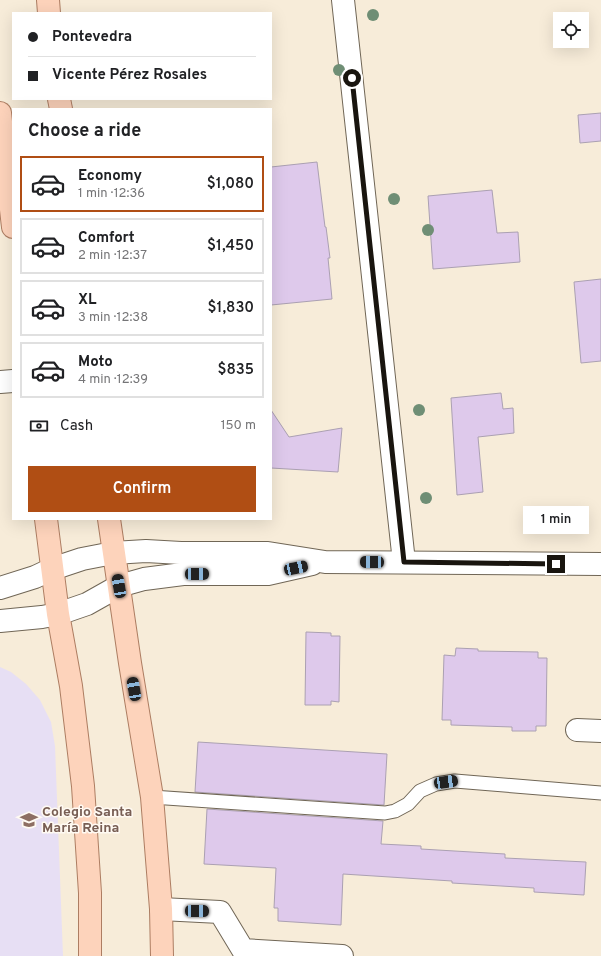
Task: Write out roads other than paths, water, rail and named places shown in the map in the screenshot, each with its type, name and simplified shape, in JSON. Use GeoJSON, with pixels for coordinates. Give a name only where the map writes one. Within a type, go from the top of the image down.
{"type":"FeatureCollection","features":[{"type":"Feature","properties":{"kind":"main road"},"geometry":{"type":"LineString","coordinates":[[48,0],[49,12]]}},
{"type":"Feature","properties":{"kind":"main road"},"geometry":{"type":"LineString","coordinates":[[0,113],[12,218]]}},
{"type":"Feature","properties":{"kind":"main road"},"geometry":{"type":"LineString","coordinates":[[46,520],[58,614],[71,686],[83,786],[90,893],[90,956]]}},
{"type":"Feature","properties":{"kind":"main road"},"geometry":{"type":"LineString","coordinates":[[109,520],[130,663],[152,797],[161,909],[162,956]]}},
{"type":"Feature","properties":{"kind":"street"},"geometry":{"type":"LineString","coordinates":[[343,0],[404,562]]}},
{"type":"Feature","properties":{"kind":"street"},"geometry":{"type":"LineString","coordinates":[[0,382],[12,380]]}},
{"type":"Feature","properties":{"kind":"street"},"geometry":{"type":"LineString","coordinates":[[0,588],[35,577],[52,569],[82,559],[113,553],[146,551],[181,553],[268,553],[325,562],[601,564]]}},
{"type":"Feature","properties":{"kind":"street"},"geometry":{"type":"LineString","coordinates":[[0,621],[58,614],[87,604],[119,586],[144,579],[183,574],[268,574],[325,562]]}},
{"type":"Feature","properties":{"kind":"street"},"geometry":{"type":"LineString","coordinates":[[577,730],[601,731]]}},
{"type":"Feature","properties":{"kind":"street"},"geometry":{"type":"LineString","coordinates":[[161,909],[220,912],[243,950],[342,956]]}},
{"type":"Feature","properties":{"kind":"lane"},"geometry":{"type":"LineString","coordinates":[[152,797],[385,813],[395,811],[408,804],[420,792],[436,784],[455,781],[601,793]]}},
{"type":"Feature","properties":{"kind":"place","name":"Colegio Santa María Reina"},"geometry":{"type":"Point","coordinates":[29,820]}}]}
